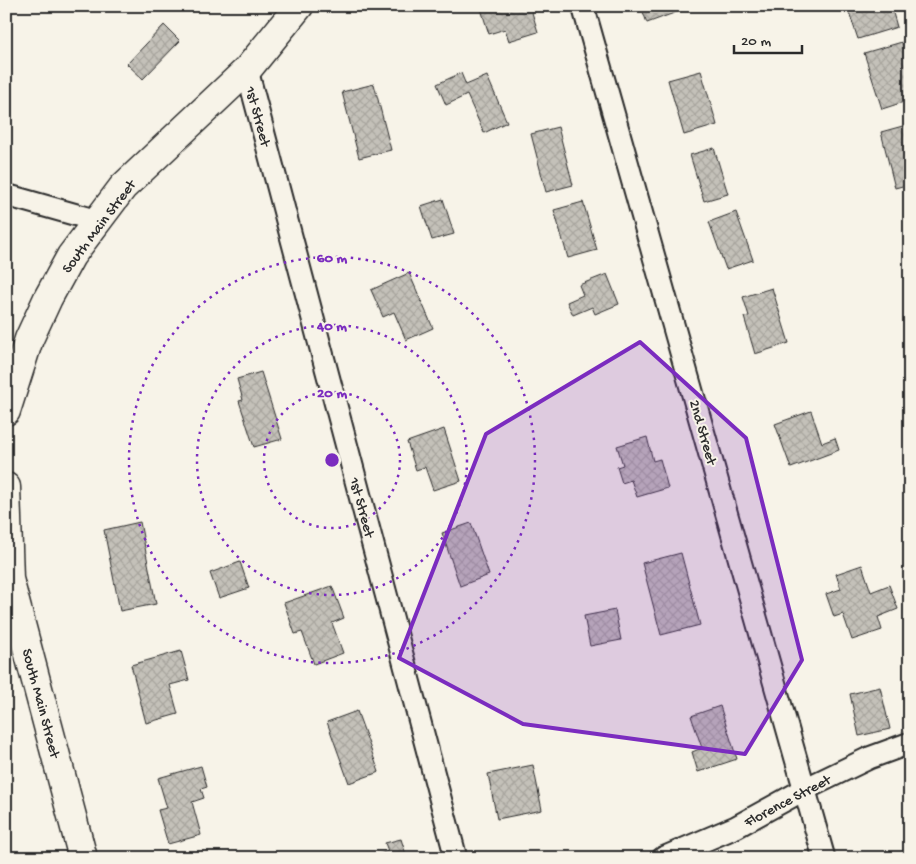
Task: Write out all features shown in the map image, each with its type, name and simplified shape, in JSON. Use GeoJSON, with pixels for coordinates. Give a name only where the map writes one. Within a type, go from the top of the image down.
{"type":"FeatureCollection","features":[{"type":"Feature","properties":{"kind":"street","name":"South Main Street"},"geometry":{"type":"LineString","coordinates":[[6,411],[29,339],[48,298],[71,256],[123,187],[247,70],[299,6]]}},
{"type":"Feature","properties":{"kind":"street","name":"2nd Street"},"geometry":{"type":"LineString","coordinates":[[583,6],[824,858]]}},
{"type":"Feature","properties":{"kind":"street","name":"1st Street"},"geometry":{"type":"LineString","coordinates":[[247,70],[456,858]]}},
{"type":"Feature","properties":{"kind":"street"},"geometry":{"type":"LineString","coordinates":[[6,195],[98,221]]}},
{"type":"Feature","properties":{"kind":"street","name":"South Main Street"},"geometry":{"type":"LineString","coordinates":[[6,486],[9,579],[83,858]]}},
{"type":"Feature","properties":{"kind":"street","name":"Florence Street"},"geometry":{"type":"LineString","coordinates":[[663,858],[736,827],[869,758],[910,744]]}},
{"type":"Feature","properties":{"kind":"highlighted area"},"geometry":{"type":"Polygon","coordinates":[[[640,342],[746,438],[802,660],[745,754],[523,724],[399,658],[486,434],[640,342]]]}},
{"type":"Feature","properties":{"kind":"building"},"geometry":{"type":"Polygon","coordinates":[[[480,6],[530,6],[538,32],[509,41],[505,29],[489,34],[480,6]]]}},
{"type":"Feature","properties":{"kind":"building"},"geometry":{"type":"Polygon","coordinates":[[[641,6],[693,6],[647,23],[641,6]]]}},
{"type":"Feature","properties":{"kind":"building"},"geometry":{"type":"Polygon","coordinates":[[[847,6],[891,6],[897,27],[858,39],[847,6]]]}},
{"type":"Feature","properties":{"kind":"building"},"geometry":{"type":"Polygon","coordinates":[[[164,25],[180,41],[143,79],[127,64],[164,25]]]}},
{"type":"Feature","properties":{"kind":"building"},"geometry":{"type":"Polygon","coordinates":[[[902,42],[910,67],[910,100],[882,109],[864,53],[902,42]]]}},
{"type":"Feature","properties":{"kind":"building"},"geometry":{"type":"Polygon","coordinates":[[[701,71],[717,125],[684,135],[668,80],[701,71]]]}},
{"type":"Feature","properties":{"kind":"building"},"geometry":{"type":"Polygon","coordinates":[[[461,73],[466,85],[487,76],[507,122],[484,133],[467,95],[446,105],[437,84],[461,73]]]}},
{"type":"Feature","properties":{"kind":"building"},"geometry":{"type":"Polygon","coordinates":[[[374,84],[391,150],[359,158],[342,92],[374,84]]]}},
{"type":"Feature","properties":{"kind":"building"},"geometry":{"type":"Polygon","coordinates":[[[910,124],[910,184],[895,188],[881,132],[910,124]]]}},
{"type":"Feature","properties":{"kind":"building"},"geometry":{"type":"Polygon","coordinates":[[[558,127],[573,185],[546,192],[531,134],[558,127]]]}},
{"type":"Feature","properties":{"kind":"building"},"geometry":{"type":"Polygon","coordinates":[[[714,148],[728,194],[704,201],[690,155],[714,148]]]}},
{"type":"Feature","properties":{"kind":"building"},"geometry":{"type":"Polygon","coordinates":[[[443,199],[454,234],[432,240],[421,206],[443,199]]]}},
{"type":"Feature","properties":{"kind":"building"},"geometry":{"type":"Polygon","coordinates":[[[583,202],[597,250],[568,258],[554,210],[583,202]]]}},
{"type":"Feature","properties":{"kind":"building"},"geometry":{"type":"Polygon","coordinates":[[[736,212],[753,260],[726,269],[709,222],[736,212]]]}},
{"type":"Feature","properties":{"kind":"building"},"geometry":{"type":"Polygon","coordinates":[[[409,273],[433,328],[406,340],[394,312],[383,317],[371,290],[409,273]]]}},
{"type":"Feature","properties":{"kind":"building"},"geometry":{"type":"Polygon","coordinates":[[[607,274],[619,304],[595,314],[592,307],[573,315],[567,302],[583,295],[579,285],[607,274]]]}},
{"type":"Feature","properties":{"kind":"building"},"geometry":{"type":"Polygon","coordinates":[[[772,288],[789,343],[755,354],[744,317],[749,316],[743,297],[772,288]]]}},
{"type":"Feature","properties":{"kind":"building"},"geometry":{"type":"Polygon","coordinates":[[[261,372],[282,439],[254,447],[239,401],[243,400],[237,379],[261,372]]]}},
{"type":"Feature","properties":{"kind":"building"},"geometry":{"type":"Polygon","coordinates":[[[811,411],[822,443],[835,438],[839,450],[791,468],[775,424],[811,411]]]}},
{"type":"Feature","properties":{"kind":"building"},"geometry":{"type":"Polygon","coordinates":[[[444,429],[461,481],[433,490],[425,467],[416,470],[407,442],[444,429]]]}},
{"type":"Feature","properties":{"kind":"building"},"geometry":{"type":"Polygon","coordinates":[[[647,437],[653,461],[660,459],[668,488],[637,497],[631,480],[622,483],[617,467],[623,465],[617,446],[647,437]]]}},
{"type":"Feature","properties":{"kind":"building"},"geometry":{"type":"Polygon","coordinates":[[[140,522],[156,604],[120,611],[104,530],[140,522]]]}},
{"type":"Feature","properties":{"kind":"building"},"geometry":{"type":"Polygon","coordinates":[[[471,523],[489,575],[460,586],[442,533],[471,523]]]}},
{"type":"Feature","properties":{"kind":"building"},"geometry":{"type":"Polygon","coordinates":[[[681,553],[700,625],[661,635],[642,563],[681,553]]]}},
{"type":"Feature","properties":{"kind":"building"},"geometry":{"type":"Polygon","coordinates":[[[240,562],[249,588],[219,598],[210,573],[240,562]]]}},
{"type":"Feature","properties":{"kind":"building"},"geometry":{"type":"Polygon","coordinates":[[[862,565],[871,592],[889,585],[898,609],[878,617],[882,630],[852,640],[843,614],[834,617],[826,594],[841,589],[836,574],[862,565]]]}},
{"type":"Feature","properties":{"kind":"building"},"geometry":{"type":"Polygon","coordinates":[[[332,586],[344,618],[332,623],[343,653],[314,664],[302,632],[295,634],[284,603],[332,586]]]}},
{"type":"Feature","properties":{"kind":"building"},"geometry":{"type":"Polygon","coordinates":[[[615,610],[621,640],[590,646],[584,616],[615,610]]]}},
{"type":"Feature","properties":{"kind":"building"},"geometry":{"type":"Polygon","coordinates":[[[181,651],[189,680],[170,685],[178,714],[146,723],[131,665],[181,651]]]}},
{"type":"Feature","properties":{"kind":"building"},"geometry":{"type":"Polygon","coordinates":[[[880,687],[890,729],[859,736],[850,694],[880,687]]]}},
{"type":"Feature","properties":{"kind":"building"},"geometry":{"type":"Polygon","coordinates":[[[720,706],[737,759],[698,772],[692,752],[702,748],[691,716],[720,706]]]}},
{"type":"Feature","properties":{"kind":"building"},"geometry":{"type":"Polygon","coordinates":[[[357,711],[379,772],[349,783],[327,722],[357,711]]]}},
{"type":"Feature","properties":{"kind":"building"},"geometry":{"type":"Polygon","coordinates":[[[533,765],[542,810],[497,819],[488,774],[533,765]]]}},
{"type":"Feature","properties":{"kind":"building"},"geometry":{"type":"Polygon","coordinates":[[[201,766],[207,787],[201,789],[204,798],[192,802],[201,835],[168,844],[158,810],[167,808],[158,778],[201,766]]]}},
{"type":"Feature","properties":{"kind":"building"},"geometry":{"type":"Polygon","coordinates":[[[401,839],[407,858],[368,858],[388,851],[385,843],[401,839]]]}}]}
